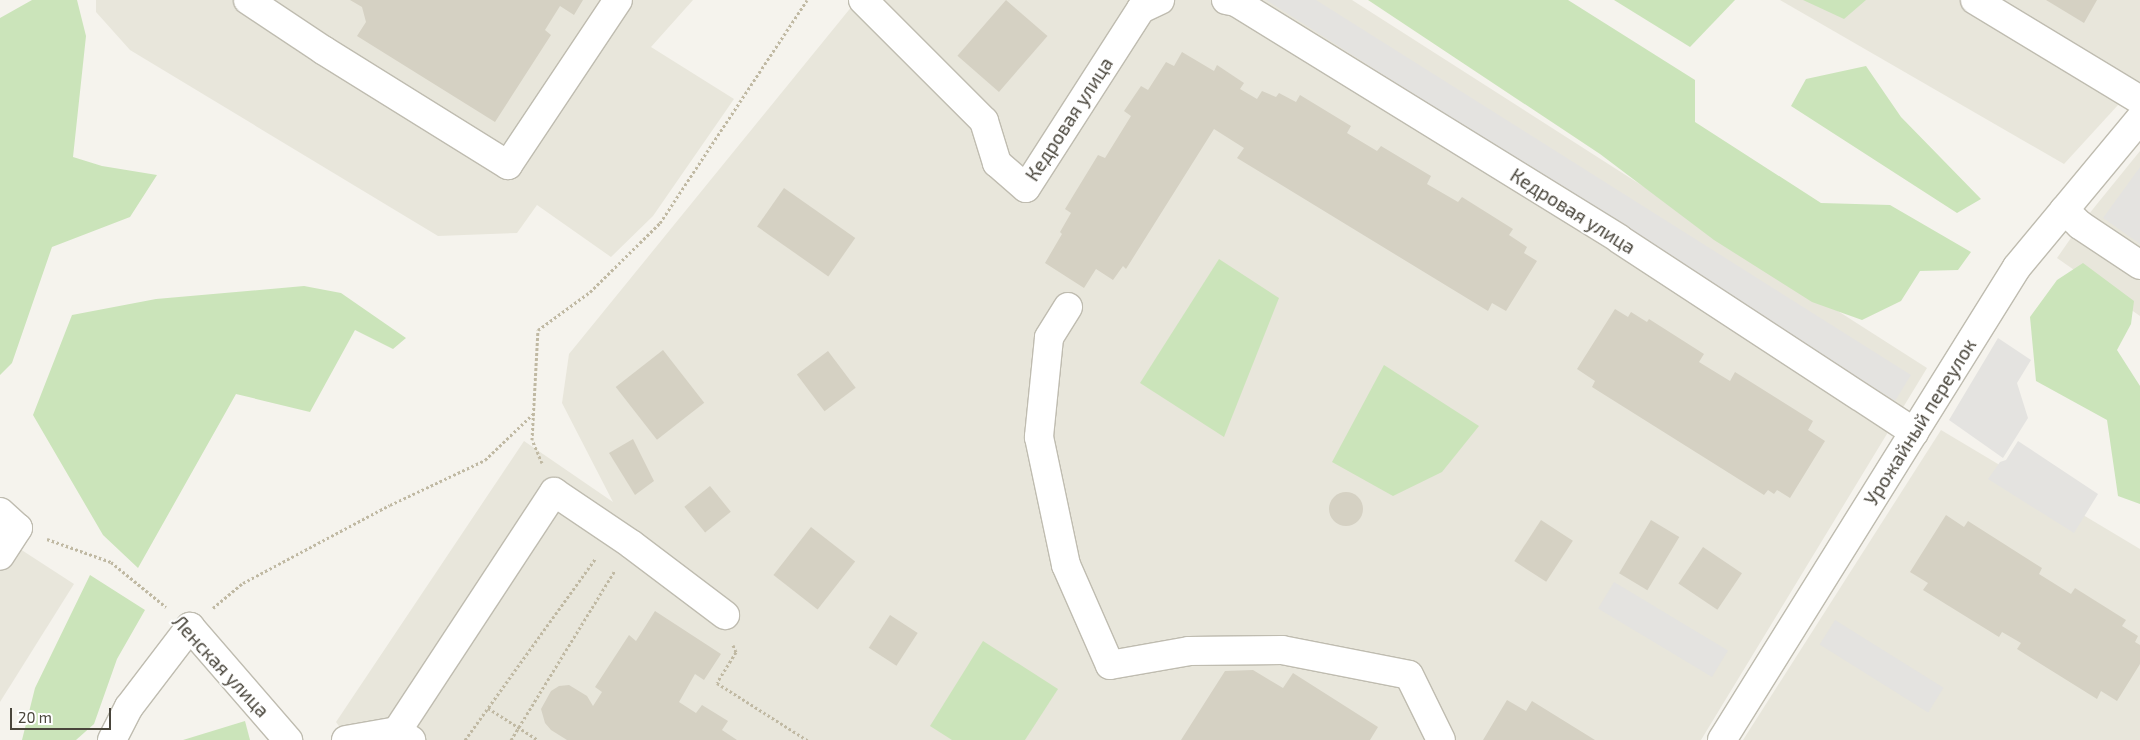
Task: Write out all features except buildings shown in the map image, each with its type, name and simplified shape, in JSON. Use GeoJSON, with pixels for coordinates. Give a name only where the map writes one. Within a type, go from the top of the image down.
{"type":"FeatureCollection","features":[{"type":"Feature","properties":{"kind":"street"},"geometry":{"type":"LineString","coordinates":[[248,0],[323,50],[508,165],[618,0]]}},
{"type":"Feature","properties":{"kind":"street","name":"Кедровая улица"},"geometry":{"type":"LineString","coordinates":[[863,0],[984,120],[997,164],[1026,188],[1141,10],[1160,0]]}},
{"type":"Feature","properties":{"kind":"street","name":"Кедровая улица"},"geometry":{"type":"LineString","coordinates":[[1226,0],[1236,2],[1619,239],[1914,432]]}},
{"type":"Feature","properties":{"kind":"street"},"geometry":{"type":"LineString","coordinates":[[1975,0],[2140,100]]}},
{"type":"Feature","properties":{"kind":"street","name":"Урожайный переулок"},"geometry":{"type":"LineString","coordinates":[[1722,740],[2017,267],[2064,210],[2131,146],[2140,119]]}},
{"type":"Feature","properties":{"kind":"street"},"geometry":{"type":"LineString","coordinates":[[2064,210],[2080,225],[2140,265]]}},
{"type":"Feature","properties":{"kind":"street"},"geometry":{"type":"LineString","coordinates":[[1068,308],[1049,338],[1039,437],[1066,565],[1110,665],[1189,651],[1282,650],[1409,675],[1441,740]]}},
{"type":"Feature","properties":{"kind":"street"},"geometry":{"type":"LineString","coordinates":[[346,740],[404,735],[554,492],[622,539],[725,615]]}},
{"type":"Feature","properties":{"kind":"street"},"geometry":{"type":"LineString","coordinates":[[0,556],[9,520]]}},
{"type":"Feature","properties":{"kind":"street"},"geometry":{"type":"LineString","coordinates":[[112,740],[129,707],[190,627]]}},
{"type":"Feature","properties":{"kind":"street","name":"Ленская улица"},"geometry":{"type":"LineString","coordinates":[[190,627],[288,740]]}},
{"type":"Feature","properties":{"kind":"path"},"geometry":{"type":"LineString","coordinates":[[554,492],[532,440],[538,330],[590,292],[660,223],[807,0]]}},
{"type":"Feature","properties":{"kind":"path"},"geometry":{"type":"LineString","coordinates":[[190,627],[243,583],[390,505],[485,460],[533,414]]}},
{"type":"Feature","properties":{"kind":"path","name":"Ленская улица"},"geometry":{"type":"LineString","coordinates":[[9,520],[111,562],[190,627]]}},
{"type":"Feature","properties":{"kind":"path"},"geometry":{"type":"LineString","coordinates":[[465,740],[488,708],[622,539]]}},
{"type":"Feature","properties":{"kind":"path"},"geometry":{"type":"LineString","coordinates":[[511,740],[622,539]]}},
{"type":"Feature","properties":{"kind":"path"},"geometry":{"type":"LineString","coordinates":[[725,615],[736,652],[717,683],[807,740]]}},
{"type":"Feature","properties":{"kind":"path"},"geometry":{"type":"LineString","coordinates":[[488,708],[538,740]]}},
{"type":"Feature","properties":{"kind":"shaded area"},"geometry":{"type":"Polygon","coordinates":[[[96,0],[693,0],[651,47],[734,99],[653,216],[611,257],[537,205],[517,233],[438,236],[130,50],[96,12],[96,0]]]}},
{"type":"Feature","properties":{"kind":"shaded area"},"geometry":{"type":"Polygon","coordinates":[[[857,0],[1352,0],[1927,368],[1701,740],[349,740],[336,722],[524,441],[613,502],[562,403],[569,354],[857,0]]]}},
{"type":"Feature","properties":{"kind":"shaded area"},"geometry":{"type":"Polygon","coordinates":[[[1266,0],[1316,0],[1911,375],[1895,401],[1266,0]]]}},
{"type":"Feature","properties":{"kind":"shaded area"},"geometry":{"type":"Polygon","coordinates":[[[1780,0],[2140,0],[2140,81],[2064,164],[1780,0]]]}},
{"type":"Feature","properties":{"kind":"shaded area"},"geometry":{"type":"Polygon","coordinates":[[[2140,151],[2140,316],[2057,258],[2080,225],[2140,151]]]}},
{"type":"Feature","properties":{"kind":"shaded area"},"geometry":{"type":"Polygon","coordinates":[[[2140,167],[2140,244],[2103,218],[2140,167]]]}},
{"type":"Feature","properties":{"kind":"shaded area"},"geometry":{"type":"Polygon","coordinates":[[[1998,338],[2031,360],[2017,383],[2028,418],[2003,458],[1949,420],[1998,338]]]}},
{"type":"Feature","properties":{"kind":"shaded area"},"geometry":{"type":"Polygon","coordinates":[[[1941,430],[2140,549],[2140,740],[1743,740],[1941,430]]]}},
{"type":"Feature","properties":{"kind":"shaded area"},"geometry":{"type":"Polygon","coordinates":[[[2018,441],[2098,494],[2074,533],[1988,479],[2000,462],[2006,460],[2018,441]]]}},
{"type":"Feature","properties":{"kind":"shaded area"},"geometry":{"type":"Polygon","coordinates":[[[0,536],[74,584],[0,702],[0,536]]]}},
{"type":"Feature","properties":{"kind":"shaded area"},"geometry":{"type":"Polygon","coordinates":[[[1614,582],[1728,651],[1712,677],[1598,609],[1614,582]]]}},
{"type":"Feature","properties":{"kind":"shaded area"},"geometry":{"type":"Polygon","coordinates":[[[1835,620],[1944,688],[1928,712],[1820,645],[1835,620]]]}},
{"type":"Feature","properties":{"kind":"green space"},"geometry":{"type":"Polygon","coordinates":[[[32,0],[77,0],[86,36],[73,157],[102,166],[157,175],[130,217],[52,247],[12,363],[0,375],[0,18],[32,0]]]}},
{"type":"Feature","properties":{"kind":"green space"},"geometry":{"type":"Polygon","coordinates":[[[1368,0],[1568,0],[1695,80],[1695,122],[1821,203],[1890,205],[1971,252],[1958,270],[1920,271],[1901,301],[1862,320],[1812,302],[1714,240],[1600,154],[1368,0]]]}},
{"type":"Feature","properties":{"kind":"green space"},"geometry":{"type":"Polygon","coordinates":[[[1614,0],[1735,0],[1690,47],[1614,0]]]}},
{"type":"Feature","properties":{"kind":"green space"},"geometry":{"type":"Polygon","coordinates":[[[1803,0],[1866,0],[1844,19],[1803,0]]]}},
{"type":"Feature","properties":{"kind":"green space"},"geometry":{"type":"Polygon","coordinates":[[[1866,66],[1901,117],[1981,199],[1957,213],[1791,106],[1806,79],[1866,66]]]}},
{"type":"Feature","properties":{"kind":"green space"},"geometry":{"type":"Polygon","coordinates":[[[1219,259],[1279,298],[1224,437],[1140,383],[1219,259]]]}},
{"type":"Feature","properties":{"kind":"green space"},"geometry":{"type":"Polygon","coordinates":[[[2083,263],[2134,301],[2131,324],[2117,350],[2140,386],[2140,504],[2118,496],[2107,420],[2036,381],[2030,317],[2057,280],[2083,263]]]}},
{"type":"Feature","properties":{"kind":"green space"},"geometry":{"type":"Polygon","coordinates":[[[304,286],[341,293],[406,338],[393,349],[355,330],[310,412],[236,394],[138,568],[103,535],[33,415],[72,315],[156,299],[304,286]]]}},
{"type":"Feature","properties":{"kind":"green space"},"geometry":{"type":"Polygon","coordinates":[[[1384,365],[1479,426],[1442,472],[1393,496],[1332,462],[1384,365]]]}},
{"type":"Feature","properties":{"kind":"green space"},"geometry":{"type":"Polygon","coordinates":[[[90,575],[145,610],[117,659],[94,724],[76,740],[22,740],[35,688],[90,575]]]}},
{"type":"Feature","properties":{"kind":"green space"},"geometry":{"type":"Polygon","coordinates":[[[983,641],[1058,689],[1025,740],[952,740],[930,726],[983,641]]]}},
{"type":"Feature","properties":{"kind":"green space"},"geometry":{"type":"Polygon","coordinates":[[[245,721],[250,740],[183,740],[245,721]]]}}]}
